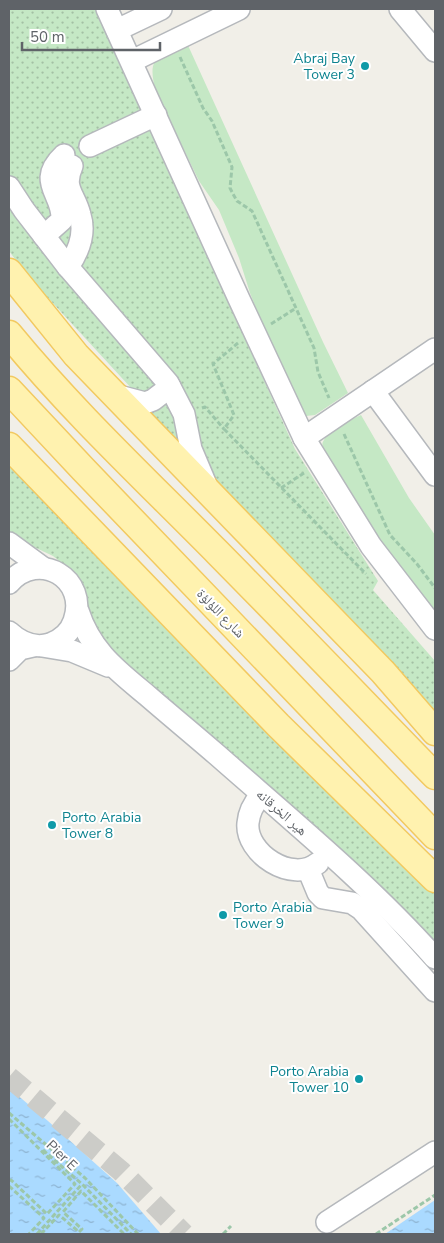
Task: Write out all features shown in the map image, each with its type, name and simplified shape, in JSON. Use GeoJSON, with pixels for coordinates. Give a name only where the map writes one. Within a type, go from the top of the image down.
{"type":"FeatureCollection","features":[{"type":"Feature","properties":{"kind":"main road"},"geometry":{"type":"LineString","coordinates":[[9,272],[76,354],[383,672],[435,732]]}},
{"type":"Feature","properties":{"kind":"main road"},"geometry":{"type":"LineString","coordinates":[[9,334],[117,452],[435,776]]}},
{"type":"Feature","properties":{"kind":"main road","name":"شارع اللؤلؤة"},"geometry":{"type":"LineString","coordinates":[[9,390],[82,469],[435,836]]}},
{"type":"Feature","properties":{"kind":"main road"},"geometry":{"type":"LineString","coordinates":[[9,446],[278,724],[435,879]]}},
{"type":"Feature","properties":{"kind":"street"},"geometry":{"type":"LineString","coordinates":[[107,9],[304,438],[371,546],[435,629]]}},
{"type":"Feature","properties":{"kind":"street"},"geometry":{"type":"LineString","coordinates":[[117,30],[161,9]]}},
{"type":"Feature","properties":{"kind":"street"},"geometry":{"type":"LineString","coordinates":[[132,60],[239,9]]}},
{"type":"Feature","properties":{"kind":"street"},"geometry":{"type":"LineString","coordinates":[[400,9],[435,52]]}},
{"type":"Feature","properties":{"kind":"street"},"geometry":{"type":"LineString","coordinates":[[90,146],[156,115]]}},
{"type":"Feature","properties":{"kind":"street"},"geometry":{"type":"LineString","coordinates":[[44,236],[62,220],[63,213],[51,179],[53,168],[68,160],[67,184],[80,214],[82,226],[81,243],[68,267]]}},
{"type":"Feature","properties":{"kind":"street"},"geometry":{"type":"LineString","coordinates":[[9,187],[16,206],[44,236],[68,267],[166,380],[184,414],[191,448],[210,494]]}},
{"type":"Feature","properties":{"kind":"street"},"geometry":{"type":"LineString","coordinates":[[304,438],[435,349]]}},
{"type":"Feature","properties":{"kind":"street"},"geometry":{"type":"LineString","coordinates":[[115,395],[145,404],[170,387]]}},
{"type":"Feature","properties":{"kind":"street"},"geometry":{"type":"LineString","coordinates":[[373,391],[435,475]]}},
{"type":"Feature","properties":{"kind":"street"},"geometry":{"type":"LineString","coordinates":[[9,543],[43,568]]}},
{"type":"Feature","properties":{"kind":"street"},"geometry":{"type":"LineString","coordinates":[[9,583],[22,572],[33,568],[43,568]]}},
{"type":"Feature","properties":{"kind":"street","name":"هير الخرقانه"},"geometry":{"type":"LineString","coordinates":[[43,568],[53,570],[70,582],[75,591],[83,627],[91,641],[109,664],[375,894],[435,958]]}},
{"type":"Feature","properties":{"kind":"street"},"geometry":{"type":"LineString","coordinates":[[9,660],[20,649],[59,641],[72,628],[78,611]]}},
{"type":"Feature","properties":{"kind":"street","name":"هير الخرقانه"},"geometry":{"type":"LineString","coordinates":[[9,632],[24,643],[78,653],[121,673]]}},
{"type":"Feature","properties":{"kind":"street"},"geometry":{"type":"LineString","coordinates":[[261,795],[250,812],[248,824],[251,839],[255,846],[274,864],[282,868],[302,871],[313,867],[328,853]]}},
{"type":"Feature","properties":{"kind":"street"},"geometry":{"type":"LineString","coordinates":[[308,869],[318,893],[323,898],[352,903],[361,909],[435,991]]}},
{"type":"Feature","properties":{"kind":"street"},"geometry":{"type":"LineString","coordinates":[[327,1222],[435,1152]]}},
{"type":"Feature","properties":{"kind":"path"},"geometry":{"type":"LineString","coordinates":[[173,41],[194,91],[212,121],[232,167],[230,188],[237,201],[252,211],[314,348],[318,372],[390,535],[417,564],[435,588]]}},
{"type":"Feature","properties":{"kind":"path"},"geometry":{"type":"LineString","coordinates":[[263,329],[296,308]]}},
{"type":"Feature","properties":{"kind":"path"},"geometry":{"type":"LineString","coordinates":[[281,488],[320,463]]}},
{"type":"Feature","properties":{"kind":"path","name":"Pier E"},"geometry":{"type":"LineString","coordinates":[[9,1114],[85,1178],[137,1234]]}},
{"type":"Feature","properties":{"kind":"path"},"geometry":{"type":"LineString","coordinates":[[9,1120],[82,1184],[131,1234]]}},
{"type":"Feature","properties":{"kind":"path","name":"Pier E"},"geometry":{"type":"LineString","coordinates":[[9,1120],[75,1184],[47,1214],[11,1180],[9,1184],[44,1218],[29,1234]]}},
{"type":"Feature","properties":{"kind":"path"},"geometry":{"type":"LineString","coordinates":[[37,1234],[82,1184]]}},
{"type":"Feature","properties":{"kind":"path"},"geometry":{"type":"LineString","coordinates":[[42,1234],[59,1215],[79,1232],[82,1229],[63,1212],[81,1191],[124,1234]]}},
{"type":"Feature","properties":{"kind":"path"},"geometry":{"type":"LineString","coordinates":[[376,1234],[435,1195]]}},
{"type":"Feature","properties":{"kind":"path"},"geometry":{"type":"LineString","coordinates":[[223,1234],[231,1226]]}},
{"type":"Feature","properties":{"kind":"green space"},"geometry":{"type":"Polygon","coordinates":[[[9,9],[96,9],[295,449],[378,581],[373,590],[435,661],[435,722],[149,413],[144,402],[26,274],[9,251],[9,9]]]}},
{"type":"Feature","properties":{"kind":"green space"},"geometry":{"type":"Polygon","coordinates":[[[186,41],[348,393],[315,415],[306,416],[266,333],[250,293],[239,258],[219,210],[199,181],[156,92],[153,80],[154,64],[162,55],[186,41]]]}},
{"type":"Feature","properties":{"kind":"green space"},"geometry":{"type":"Polygon","coordinates":[[[361,415],[409,498],[435,535],[435,615],[380,541],[322,446],[330,433],[361,415]]]}},
{"type":"Feature","properties":{"kind":"green space"},"geometry":{"type":"Polygon","coordinates":[[[9,458],[271,733],[435,893],[435,945],[104,649],[73,572],[53,556],[9,535],[9,458]]]}},
{"type":"Feature","properties":{"kind":"water"},"geometry":{"type":"Polygon","coordinates":[[[9,1088],[117,1183],[161,1234],[9,1234],[9,1088]]]}},
{"type":"Feature","properties":{"kind":"water"},"geometry":{"type":"Polygon","coordinates":[[[435,1200],[435,1234],[385,1234],[435,1200]]]}},
{"type":"Feature","properties":{"kind":"tunnel"},"geometry":{"type":"LineString","coordinates":[[9,1077],[121,1171],[184,1234]]}},
{"type":"Feature","properties":{"kind":"place","name":"Abraj Bay Tower 3"},"geometry":{"type":"Point","coordinates":[365,66]}},
{"type":"Feature","properties":{"kind":"place","name":"Porto Arabia Tower 8"},"geometry":{"type":"Point","coordinates":[52,825]}},
{"type":"Feature","properties":{"kind":"place","name":"Porto Arabia Tower 9"},"geometry":{"type":"Point","coordinates":[223,915]}},
{"type":"Feature","properties":{"kind":"place","name":"Porto Arabia Tower 10"},"geometry":{"type":"Point","coordinates":[359,1079]}}]}
